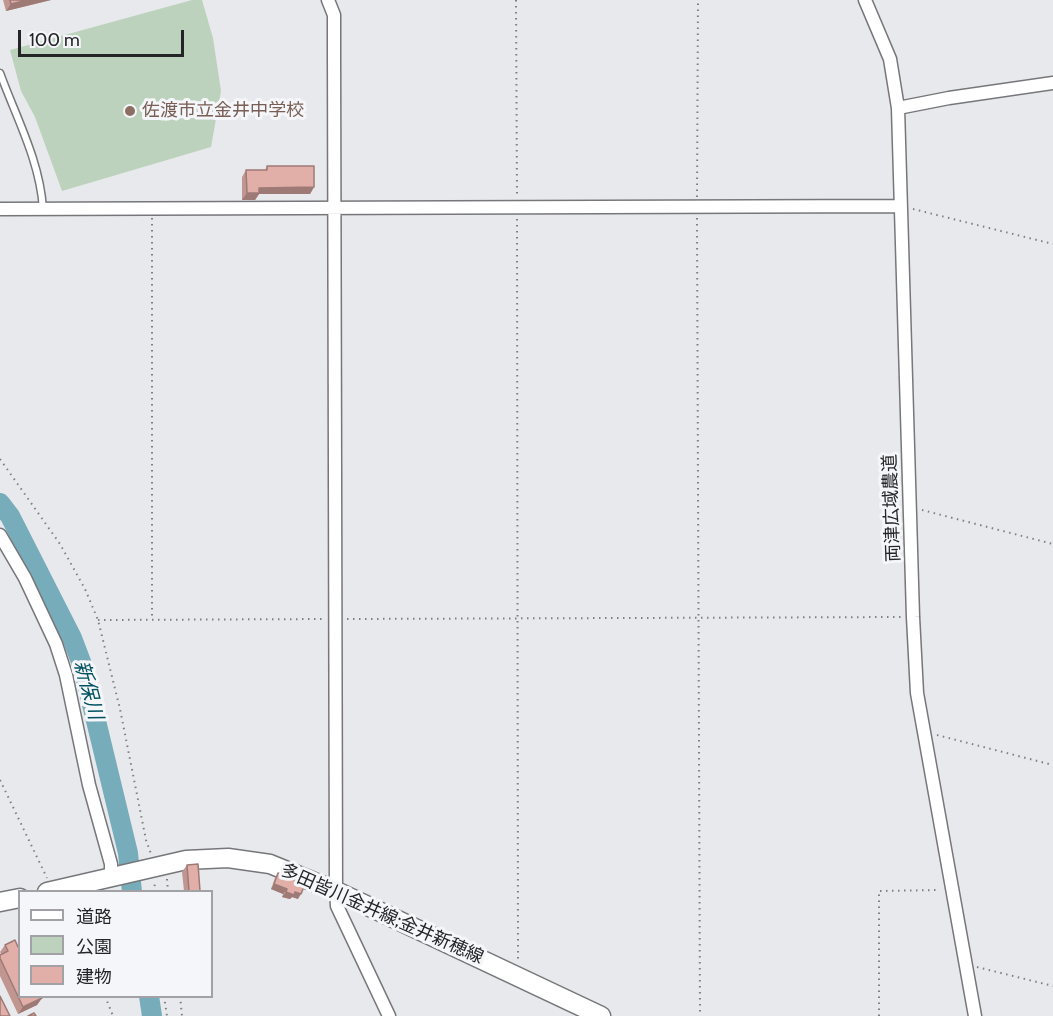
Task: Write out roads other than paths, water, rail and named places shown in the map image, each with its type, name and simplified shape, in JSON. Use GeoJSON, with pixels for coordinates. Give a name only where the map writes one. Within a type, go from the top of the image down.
{"type":"FeatureCollection","features":[{"type":"Feature","properties":{"kind":"main road","name":"多田皆川金井線;金井新穂線"},"geometry":{"type":"LineString","coordinates":[[54,890],[186,860],[208,858],[250,860],[270,864],[336,891],[601,1016]]}},
{"type":"Feature","properties":{"kind":"main road"},"geometry":{"type":"LineString","coordinates":[[0,902],[18,898]]}},
{"type":"Feature","properties":{"kind":"street"},"geometry":{"type":"LineString","coordinates":[[328,0],[334,15],[336,891],[337,906],[389,1016]]}},
{"type":"Feature","properties":{"kind":"street","name":"両津広域農道"},"geometry":{"type":"LineString","coordinates":[[865,0],[890,59],[898,108],[899,206],[917,693],[975,1016]]}},
{"type":"Feature","properties":{"kind":"street"},"geometry":{"type":"LineString","coordinates":[[898,108],[1053,83]]}},
{"type":"Feature","properties":{"kind":"street"},"geometry":{"type":"LineString","coordinates":[[0,209],[899,206]]}},
{"type":"Feature","properties":{"kind":"street"},"geometry":{"type":"LineString","coordinates":[[0,535],[25,578],[56,644],[66,675],[89,785],[111,864],[111,877]]}},
{"type":"Feature","properties":{"kind":"lane"},"geometry":{"type":"LineString","coordinates":[[0,73],[22,125],[38,177],[43,209]]}},
{"type":"Feature","properties":{"kind":"waterway","name":"新保川"},"geometry":{"type":"LineString","coordinates":[[0,503],[10,516],[72,638],[83,667],[128,853],[132,890]]}},
{"type":"Feature","properties":{"kind":"waterway","name":"新保川"},"geometry":{"type":"LineString","coordinates":[[149,998],[152,1016]]}},
{"type":"Feature","properties":{"kind":"place","name":"佐渡市立金井中学校"},"geometry":{"type":"Point","coordinates":[130,111]}}]}
